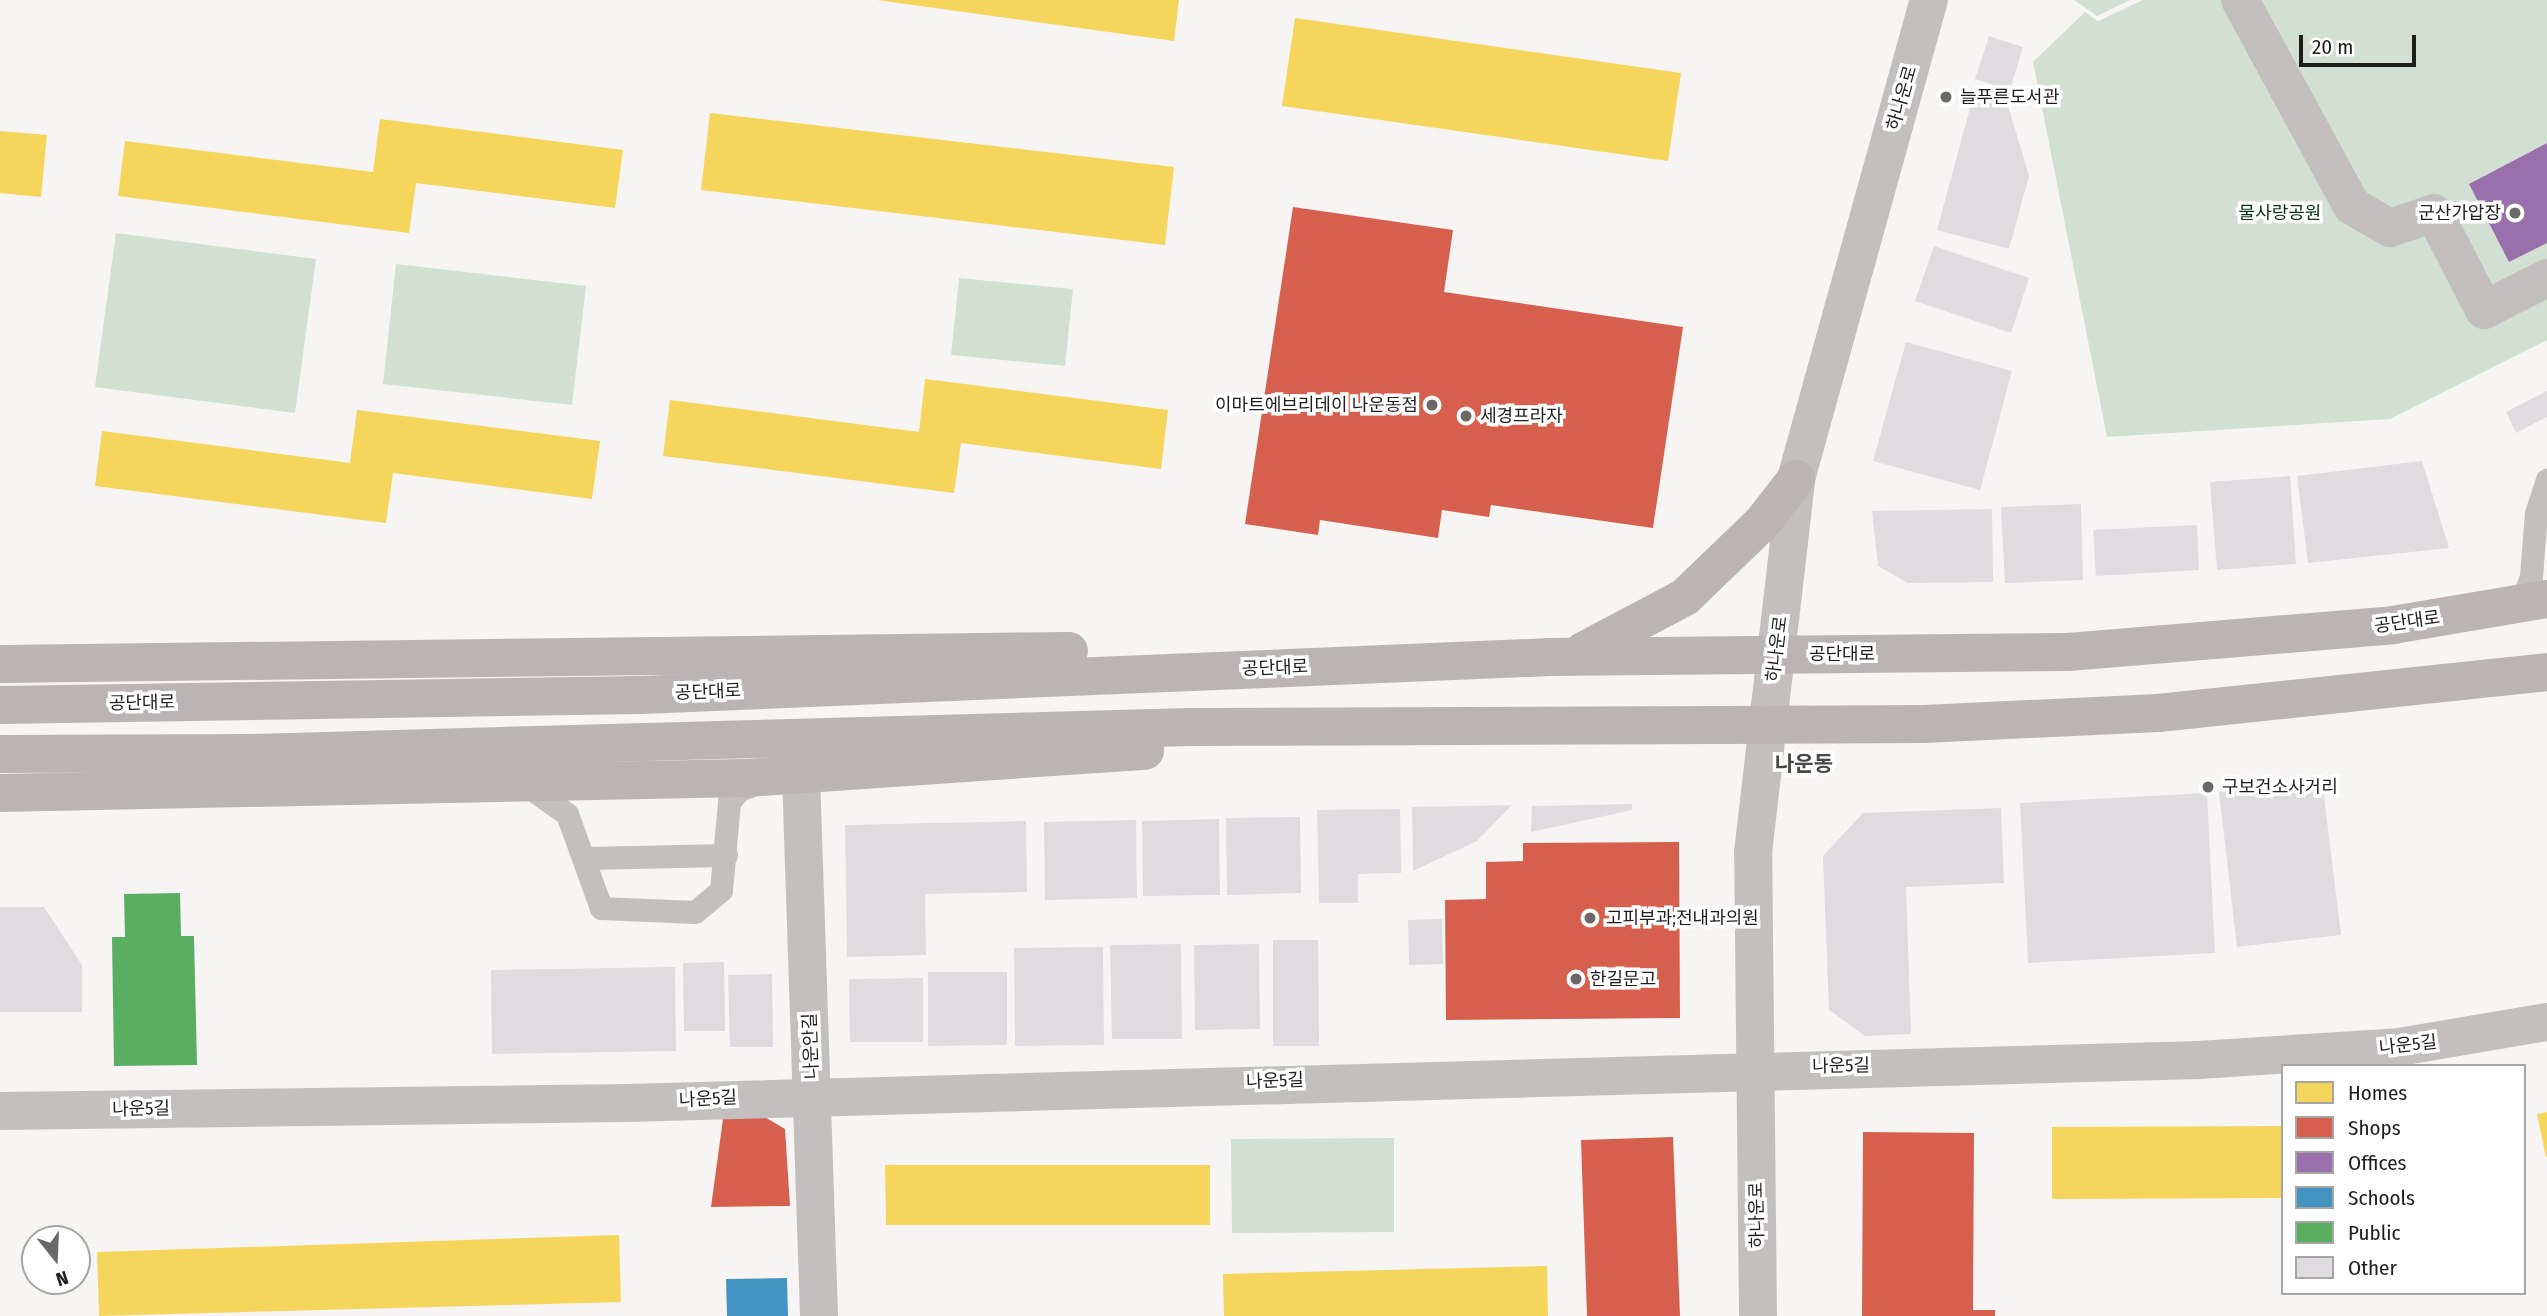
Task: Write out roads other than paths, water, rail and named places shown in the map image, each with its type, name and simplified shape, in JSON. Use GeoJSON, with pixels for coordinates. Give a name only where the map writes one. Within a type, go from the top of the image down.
{"type":"FeatureCollection","features":[{"type":"Feature","properties":{"kind":"street","name":"하나운로"},"geometry":{"type":"LineString","coordinates":[[1758,1316],[1753,853],[1796,479],[1929,0]]}},
{"type":"Feature","properties":{"kind":"street"},"geometry":{"type":"LineString","coordinates":[[2240,0],[2352,206],[2389,228],[2434,213],[2484,310],[2547,278]]}},
{"type":"Feature","properties":{"kind":"street"},"geometry":{"type":"LineString","coordinates":[[0,664],[711,652],[1550,657],[1611,642],[1685,597],[1762,523],[1796,479]]}},
{"type":"Feature","properties":{"kind":"street","name":"공단대로"},"geometry":{"type":"LineString","coordinates":[[0,705],[641,695],[1550,657],[2068,652],[2393,625],[2547,599]]}},
{"type":"Feature","properties":{"kind":"street"},"geometry":{"type":"LineString","coordinates":[[0,754],[1422,725],[1769,726],[2158,713],[2547,672]]}},
{"type":"Feature","properties":{"kind":"street"},"geometry":{"type":"LineString","coordinates":[[0,793],[789,776],[1014,765],[1422,725]]}},
{"type":"Feature","properties":{"kind":"street","name":"나운안길"},"geometry":{"type":"LineString","coordinates":[[789,776],[813,1094],[819,1316]]}},
{"type":"Feature","properties":{"kind":"street","name":"나운5길"},"geometry":{"type":"LineString","coordinates":[[0,1111],[813,1094],[1754,1068],[2199,1060],[2399,1047],[2547,1022]]}},
{"type":"Feature","properties":{"kind":"lane"},"geometry":{"type":"LineString","coordinates":[[2499,607],[2525,592],[2531,576],[2536,513],[2547,480]]}},
{"type":"Feature","properties":{"kind":"lane"},"geometry":{"type":"LineString","coordinates":[[518,783],[563,806],[586,858],[589,886],[601,908],[681,913],[711,904],[721,890],[729,802],[739,790],[789,776]]}},
{"type":"Feature","properties":{"kind":"lane"},"geometry":{"type":"LineString","coordinates":[[586,858],[726,855]]}},
{"type":"Feature","properties":{"kind":"place","name":"늘푸른도서관"},"geometry":{"type":"Point","coordinates":[1946,97]}},
{"type":"Feature","properties":{"kind":"place","name":"군산가압장"},"geometry":{"type":"Point","coordinates":[2515,213]}},
{"type":"Feature","properties":{"kind":"place","name":"이마트에브리데이 나운동점"},"geometry":{"type":"Point","coordinates":[1432,405]}},
{"type":"Feature","properties":{"kind":"place","name":"세경프라자"},"geometry":{"type":"Point","coordinates":[1466,416]}},
{"type":"Feature","properties":{"kind":"place","name":"구보건소사거리"},"geometry":{"type":"Point","coordinates":[2208,787]}},
{"type":"Feature","properties":{"kind":"place","name":"고피부과;전내과의원"},"geometry":{"type":"Point","coordinates":[1590,918]}},
{"type":"Feature","properties":{"kind":"place","name":"한길문고"},"geometry":{"type":"Point","coordinates":[1576,979]}},
{"type":"Feature","properties":{"kind":"district","name":"나운동"},"geometry":{"type":"Point","coordinates":[1804,764]}},
{"type":"Feature","properties":{"kind":"park label","name":"물사랑공원"},"geometry":{"type":"Point","coordinates":[2280,213]}}]}
